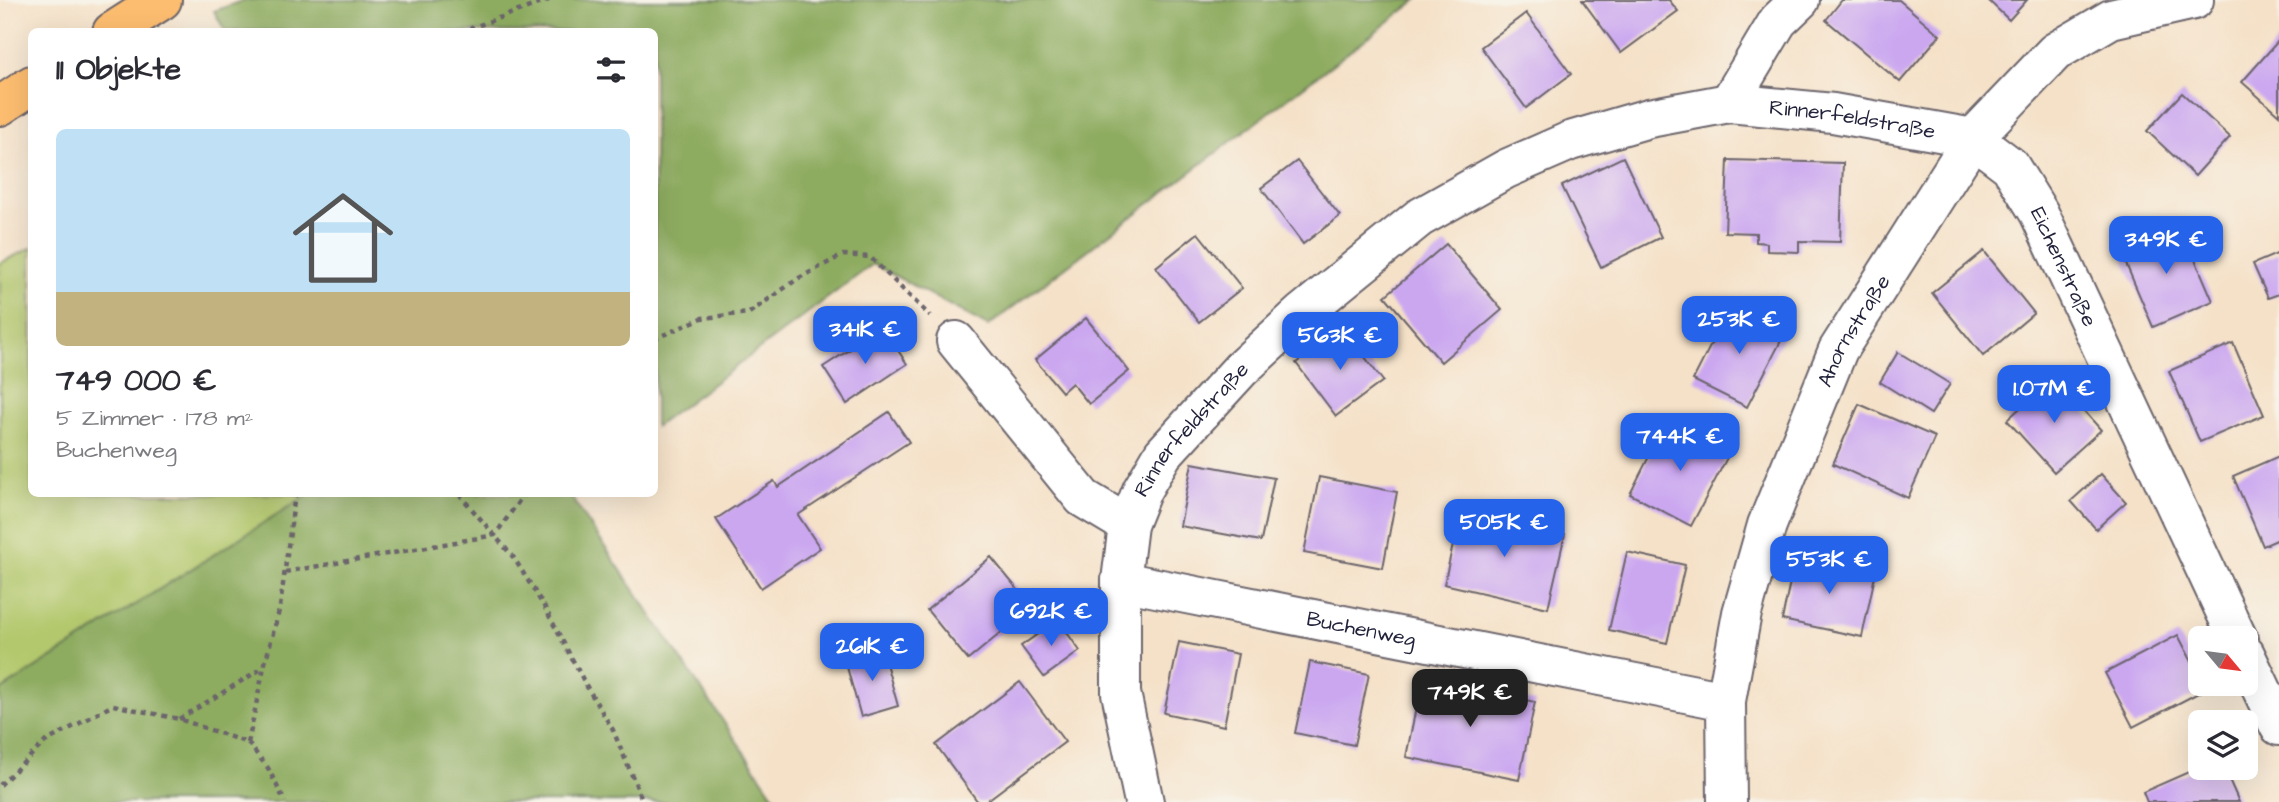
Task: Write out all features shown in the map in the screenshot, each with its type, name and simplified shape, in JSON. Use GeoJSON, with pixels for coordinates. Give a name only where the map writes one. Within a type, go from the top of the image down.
{"type":"FeatureCollection","features":[{"type":"Feature","properties":{"kind":"main road"},"geometry":{"type":"LineString","coordinates":[[118,28],[162,0]]}},
{"type":"Feature","properties":{"kind":"main road"},"geometry":{"type":"LineString","coordinates":[[0,106],[28,88]]}},
{"type":"Feature","properties":{"kind":"street"},"geometry":{"type":"LineString","coordinates":[[1730,103],[1778,21],[1800,0]]}},
{"type":"Feature","properties":{"kind":"street","name":"Ahornstraße"},"geometry":{"type":"LineString","coordinates":[[1727,802],[1726,701],[1742,613],[1768,526],[1838,350],[1973,138],[2055,51],[2111,19],[2194,0]]}},
{"type":"Feature","properties":{"kind":"street","name":"Rinnerfeldstraße"},"geometry":{"type":"LineString","coordinates":[[1144,802],[1121,693],[1121,581],[1128,525],[1142,490],[1163,454],[1241,369],[1313,304],[1419,218],[1506,169],[1570,141],[1649,118],[1730,103],[1833,113],[1973,138]]}},
{"type":"Feature","properties":{"kind":"street","name":"Eichenstraße"},"geometry":{"type":"LineString","coordinates":[[1973,138],[2010,166],[2039,213],[2232,626]]}},
{"type":"Feature","properties":{"kind":"street"},"geometry":{"type":"LineString","coordinates":[[956,341],[1083,498],[1128,525]]}},
{"type":"Feature","properties":{"kind":"street","name":"Buchenweg"},"geometry":{"type":"LineString","coordinates":[[1121,581],[1726,701]]}},
{"type":"Feature","properties":{"kind":"street"},"geometry":{"type":"LineString","coordinates":[[2258,682],[2279,726]]}},
{"type":"Feature","properties":{"kind":"path"},"geometry":{"type":"LineString","coordinates":[[471,28],[549,0]]}},
{"type":"Feature","properties":{"kind":"path"},"geometry":{"type":"LineString","coordinates":[[658,337],[702,318],[749,313],[799,278],[843,255],[870,257],[956,341]]}},
{"type":"Feature","properties":{"kind":"path"},"geometry":{"type":"LineString","coordinates":[[248,743],[280,607],[295,497]]}},
{"type":"Feature","properties":{"kind":"path"},"geometry":{"type":"LineString","coordinates":[[462,497],[514,558],[545,608],[613,730],[643,802]]}},
{"type":"Feature","properties":{"kind":"path"},"geometry":{"type":"LineString","coordinates":[[285,572],[495,535],[522,497]]}},
{"type":"Feature","properties":{"kind":"path"},"geometry":{"type":"LineString","coordinates":[[179,719],[264,667]]}},
{"type":"Feature","properties":{"kind":"path"},"geometry":{"type":"LineString","coordinates":[[0,785],[45,742],[113,705],[179,719],[248,743],[268,768],[285,802]]}},
{"type":"Feature","properties":{"kind":"green space"},"geometry":{"type":"Polygon","coordinates":[[[244,0],[1417,0],[988,326],[873,264],[658,425],[658,28],[223,28],[214,11],[244,0]]]}},
{"type":"Feature","properties":{"kind":"green space"},"geometry":{"type":"Polygon","coordinates":[[[28,249],[28,497],[304,497],[0,691],[0,263],[28,249]]]}},
{"type":"Feature","properties":{"kind":"green space"},"geometry":{"type":"Polygon","coordinates":[[[304,497],[571,497],[778,802],[0,802],[0,691],[304,497]]]}},
{"type":"Feature","properties":{"kind":"building"},"geometry":{"type":"Polygon","coordinates":[[[1582,0],[1669,0],[1678,11],[1621,53],[1582,0]]]}},
{"type":"Feature","properties":{"kind":"building"},"geometry":{"type":"Polygon","coordinates":[[[1842,0],[1899,0],[1940,35],[1900,82],[1826,20],[1842,0]]]}},
{"type":"Feature","properties":{"kind":"building"},"geometry":{"type":"Polygon","coordinates":[[[1988,0],[2027,0],[2009,20],[1988,0]]]}},
{"type":"Feature","properties":{"kind":"building"},"geometry":{"type":"Polygon","coordinates":[[[1526,13],[1571,74],[1526,108],[1481,47],[1526,13]]]}},
{"type":"Feature","properties":{"kind":"building"},"geometry":{"type":"Polygon","coordinates":[[[2279,40],[2279,115],[2242,82],[2279,40]]]}},
{"type":"Feature","properties":{"kind":"building"},"geometry":{"type":"Polygon","coordinates":[[[2182,93],[2230,137],[2195,176],[2147,131],[2182,93]]]}},
{"type":"Feature","properties":{"kind":"building"},"geometry":{"type":"Polygon","coordinates":[[[1623,157],[1661,237],[1601,267],[1562,186],[1623,157]]]}},
{"type":"Feature","properties":{"kind":"building"},"geometry":{"type":"Polygon","coordinates":[[[1728,160],[1843,163],[1840,242],[1799,241],[1799,252],[1767,251],[1767,243],[1756,242],[1756,233],[1725,232],[1728,160]]]}},
{"type":"Feature","properties":{"kind":"building"},"geometry":{"type":"Polygon","coordinates":[[[1297,161],[1340,216],[1303,244],[1261,188],[1297,161]]]}},
{"type":"Feature","properties":{"kind":"building"},"geometry":{"type":"Polygon","coordinates":[[[2180,224],[2213,301],[2153,327],[2120,250],[2180,224]]]}},
{"type":"Feature","properties":{"kind":"building"},"geometry":{"type":"Polygon","coordinates":[[[1198,233],[1242,288],[1199,322],[1156,267],[1198,233]]]}},
{"type":"Feature","properties":{"kind":"building"},"geometry":{"type":"Polygon","coordinates":[[[1446,244],[1502,310],[1441,362],[1385,296],[1446,244]]]}},
{"type":"Feature","properties":{"kind":"building"},"geometry":{"type":"Polygon","coordinates":[[[1984,251],[2034,313],[1983,356],[1932,293],[1984,251]]]}},
{"type":"Feature","properties":{"kind":"building"},"geometry":{"type":"Polygon","coordinates":[[[2279,253],[2279,294],[2268,298],[2253,264],[2279,253]]]}},
{"type":"Feature","properties":{"kind":"building"},"geometry":{"type":"Polygon","coordinates":[[[1731,305],[1785,333],[1747,407],[1693,380],[1731,305]]]}},
{"type":"Feature","properties":{"kind":"building"},"geometry":{"type":"Polygon","coordinates":[[[1086,318],[1129,371],[1089,404],[1072,383],[1062,392],[1035,360],[1086,318]]]}},
{"type":"Feature","properties":{"kind":"building"},"geometry":{"type":"Polygon","coordinates":[[[883,328],[907,364],[847,404],[823,367],[883,328]]]}},
{"type":"Feature","properties":{"kind":"building"},"geometry":{"type":"Polygon","coordinates":[[[1343,328],[1383,381],[1336,416],[1296,363],[1343,328]]]}},
{"type":"Feature","properties":{"kind":"building"},"geometry":{"type":"Polygon","coordinates":[[[2233,343],[2264,415],[2200,442],[2169,371],[2233,343]]]}},
{"type":"Feature","properties":{"kind":"building"},"geometry":{"type":"Polygon","coordinates":[[[1898,352],[1950,384],[1931,414],[1880,382],[1898,352]]]}},
{"type":"Feature","properties":{"kind":"building"},"geometry":{"type":"Polygon","coordinates":[[[2054,377],[2101,430],[2054,472],[2007,420],[2054,377]]]}},
{"type":"Feature","properties":{"kind":"building"},"geometry":{"type":"Polygon","coordinates":[[[1859,404],[1935,437],[1908,498],[1833,464],[1859,404]]]}},
{"type":"Feature","properties":{"kind":"building"},"geometry":{"type":"Polygon","coordinates":[[[889,412],[909,442],[798,515],[820,548],[761,588],[716,519],[774,481],[778,487],[889,412]]]}},
{"type":"Feature","properties":{"kind":"building"},"geometry":{"type":"Polygon","coordinates":[[[1668,419],[1730,452],[1691,526],[1630,494],[1668,419]]]}},
{"type":"Feature","properties":{"kind":"building"},"geometry":{"type":"Polygon","coordinates":[[[2279,456],[2279,539],[2263,546],[2233,476],[2279,456]]]}},
{"type":"Feature","properties":{"kind":"building"},"geometry":{"type":"Polygon","coordinates":[[[1192,463],[1274,478],[1261,541],[1180,526],[1192,463]]]}},
{"type":"Feature","properties":{"kind":"building"},"geometry":{"type":"Polygon","coordinates":[[[2101,474],[2126,502],[2096,529],[2071,501],[2101,474]]]}},
{"type":"Feature","properties":{"kind":"building"},"geometry":{"type":"Polygon","coordinates":[[[1319,477],[1397,492],[1383,568],[1304,553],[1319,477]]]}},
{"type":"Feature","properties":{"kind":"building"},"geometry":{"type":"Polygon","coordinates":[[[1461,510],[1565,534],[1548,608],[1444,584],[1461,510]]]}},
{"type":"Feature","properties":{"kind":"building"},"geometry":{"type":"Polygon","coordinates":[[[1627,552],[1685,565],[1667,643],[1609,630],[1627,552]]]}},
{"type":"Feature","properties":{"kind":"building"},"geometry":{"type":"Polygon","coordinates":[[[1796,554],[1876,571],[1862,637],[1782,620],[1796,554]]]}},
{"type":"Feature","properties":{"kind":"building"},"geometry":{"type":"Polygon","coordinates":[[[991,557],[1032,607],[968,660],[927,610],[991,557]]]}},
{"type":"Feature","properties":{"kind":"building"},"geometry":{"type":"Polygon","coordinates":[[[1058,620],[1080,651],[1044,677],[1021,646],[1058,620]]]}},
{"type":"Feature","properties":{"kind":"building"},"geometry":{"type":"Polygon","coordinates":[[[2178,635],[2188,654],[2188,696],[2193,696],[2133,727],[2105,673],[2178,635]]]}},
{"type":"Feature","properties":{"kind":"building"},"geometry":{"type":"Polygon","coordinates":[[[1179,642],[1238,654],[1224,726],[1164,713],[1179,642]]]}},
{"type":"Feature","properties":{"kind":"building"},"geometry":{"type":"Polygon","coordinates":[[[882,649],[898,706],[861,717],[845,660],[882,649]]]}},
{"type":"Feature","properties":{"kind":"building"},"geometry":{"type":"Polygon","coordinates":[[[1310,662],[1369,674],[1354,745],[1295,733],[1310,662]]]}},
{"type":"Feature","properties":{"kind":"building"},"geometry":{"type":"Polygon","coordinates":[[[1422,678],[1535,702],[1519,780],[1406,757],[1422,678]]]}},
{"type":"Feature","properties":{"kind":"building"},"geometry":{"type":"Polygon","coordinates":[[[1020,682],[1065,742],[985,802],[978,802],[936,745],[1020,682]]]}},
{"type":"Feature","properties":{"kind":"building"},"geometry":{"type":"Polygon","coordinates":[[[2188,772],[2188,780],[2229,780],[2239,802],[2147,802],[2143,792],[2188,772]]]}}]}
